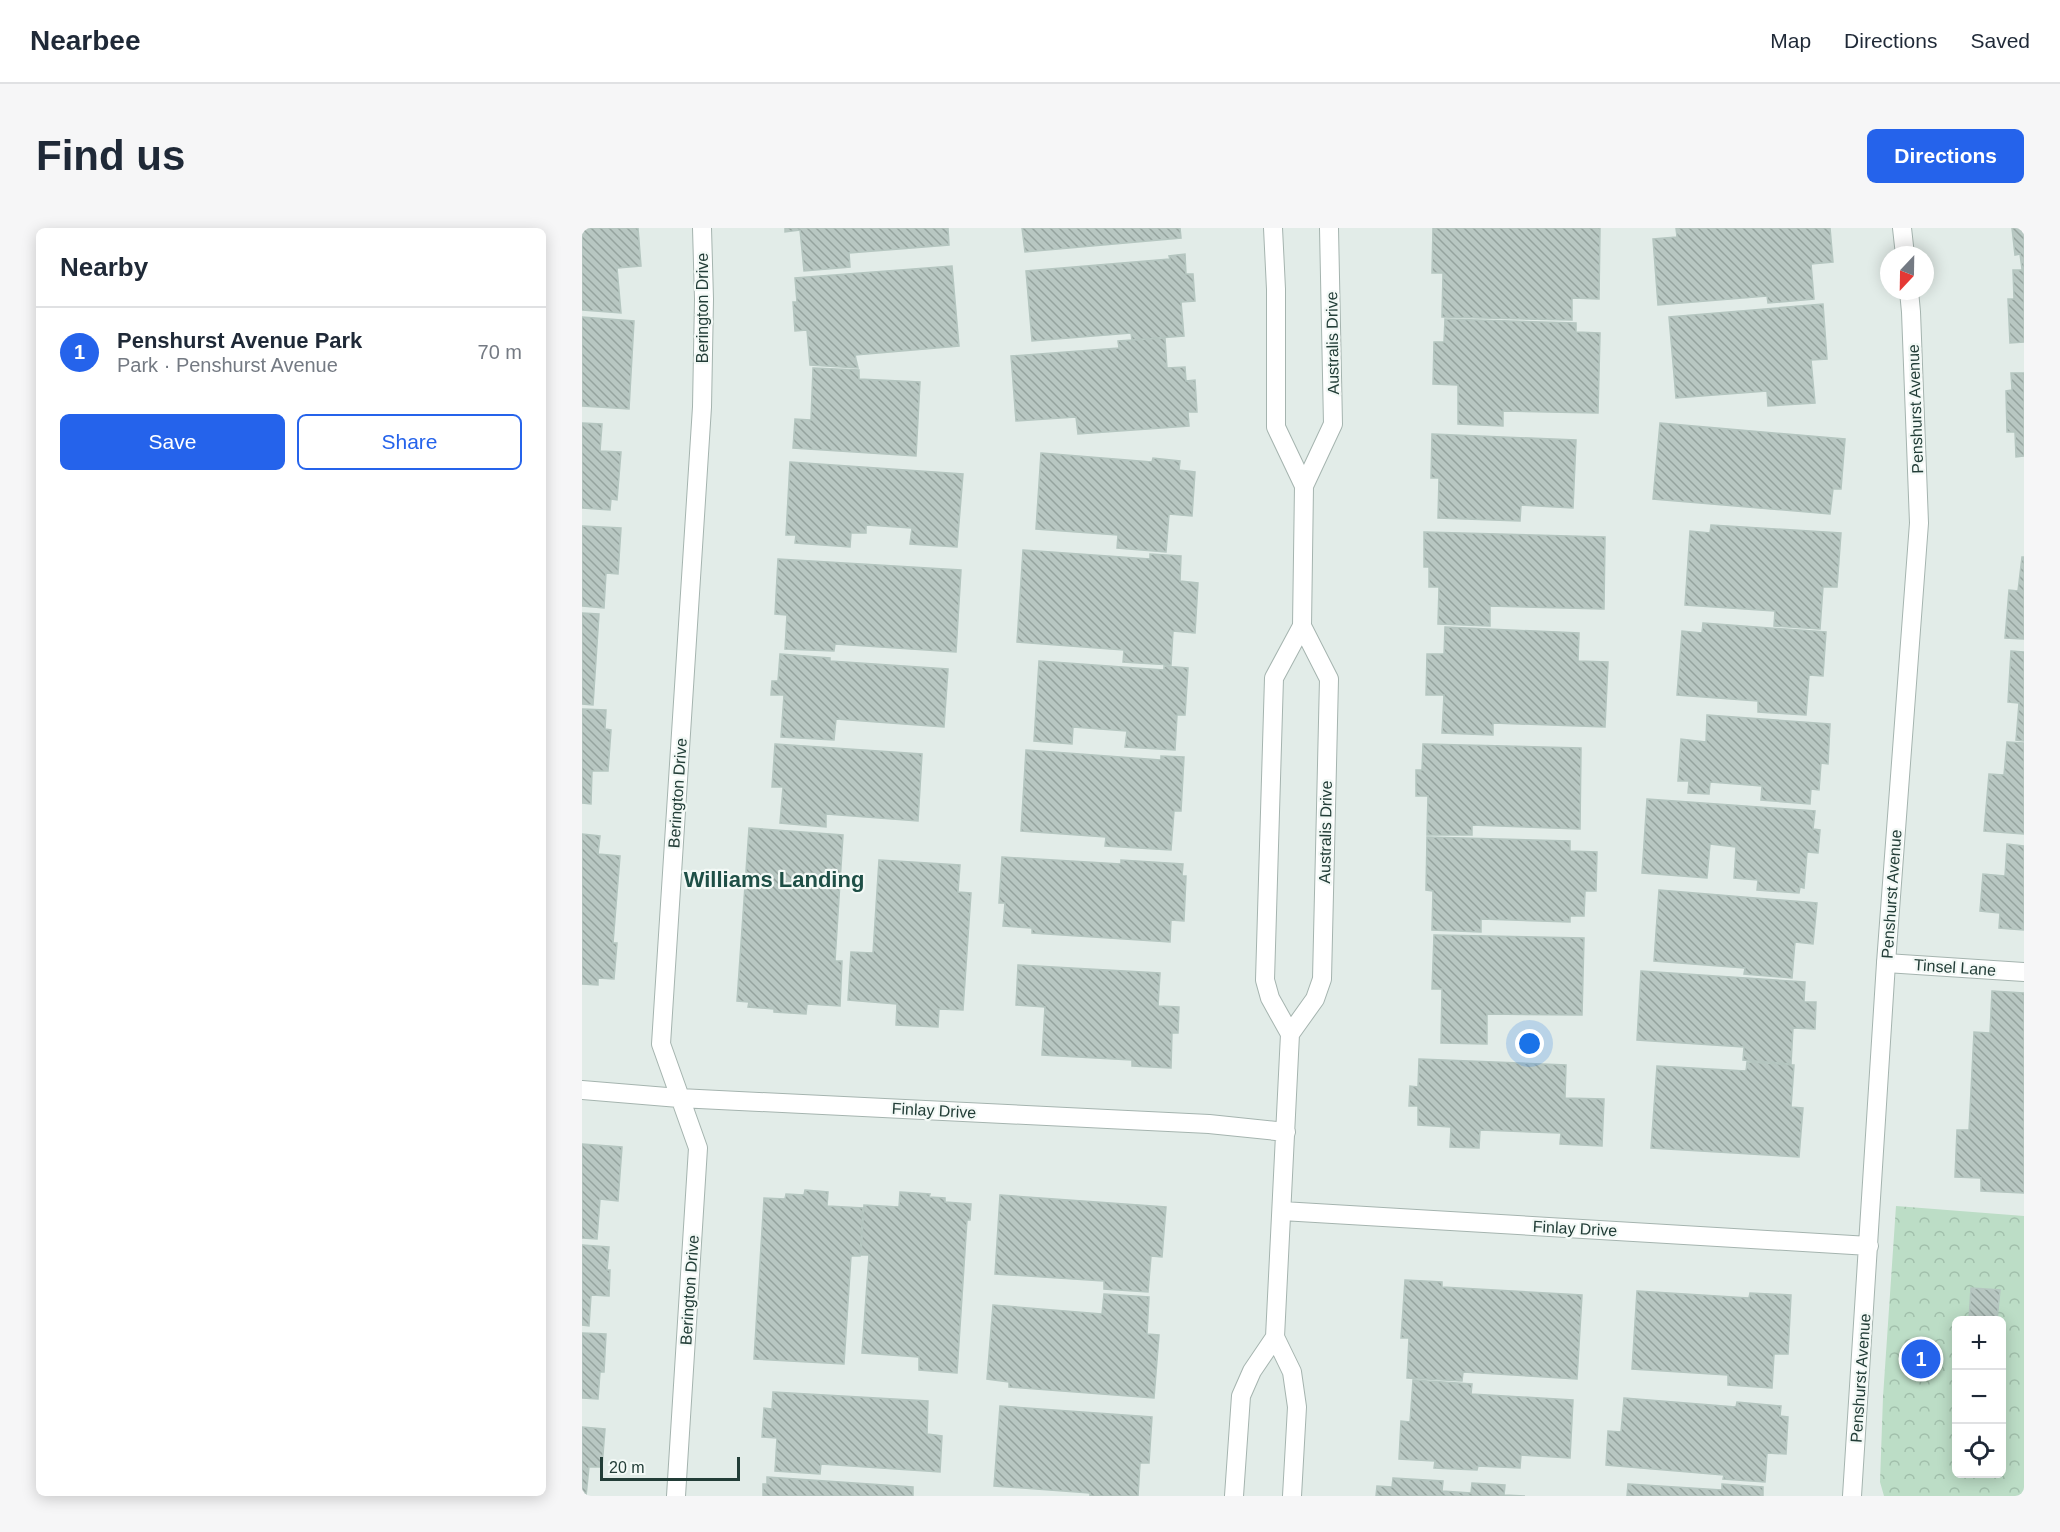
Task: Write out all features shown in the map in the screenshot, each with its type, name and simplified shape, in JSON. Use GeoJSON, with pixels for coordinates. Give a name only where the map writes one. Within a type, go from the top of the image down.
{"type":"FeatureCollection","features":[{"type":"Feature","properties":{"kind":"street","name":"Berington Drive"},"geometry":{"type":"LineString","coordinates":[[676,1496],[698,1148],[661,1044],[702,407],[704,299],[702,228]]}},
{"type":"Feature","properties":{"kind":"street","name":"Australis Drive"},"geometry":{"type":"LineString","coordinates":[[1273,228],[1276,289],[1276,427],[1304,486]]}},
{"type":"Feature","properties":{"kind":"street","name":"Australis Drive"},"geometry":{"type":"LineString","coordinates":[[1302,626],[1329,679],[1322,979],[1315,999],[1290,1034],[1270,998],[1265,980],[1274,678],[1302,626],[1304,486],[1333,424],[1329,228]]}},
{"type":"Feature","properties":{"kind":"street"},"geometry":{"type":"LineString","coordinates":[[1902,228],[1904,246]]}},
{"type":"Feature","properties":{"kind":"street","name":"Penshurst Avenue"},"geometry":{"type":"LineString","coordinates":[[1852,1496],[1886,963],[1919,522],[1910,300]]}},
{"type":"Feature","properties":{"kind":"street","name":"Tinsel Lane"},"geometry":{"type":"LineString","coordinates":[[1886,963],[2024,972]]}},
{"type":"Feature","properties":{"kind":"street"},"geometry":{"type":"LineString","coordinates":[[1290,1034],[1275,1337],[1292,1372],[1298,1407],[1292,1496]]}},
{"type":"Feature","properties":{"kind":"street","name":"Finlay Drive"},"geometry":{"type":"LineString","coordinates":[[582,1090],[679,1098],[1209,1124],[1286,1132]]}},
{"type":"Feature","properties":{"kind":"street","name":"Finlay Drive"},"geometry":{"type":"LineString","coordinates":[[1282,1211],[1869,1246]]}},
{"type":"Feature","properties":{"kind":"street"},"geometry":{"type":"LineString","coordinates":[[1234,1496],[1241,1396],[1252,1371],[1275,1337]]}},
{"type":"Feature","properties":{"kind":"green space"},"geometry":{"type":"Polygon","coordinates":[[[1896,1206],[2024,1216],[2024,1496],[1884,1496],[1880,1482],[1883,1397],[1896,1206]]]}},
{"type":"Feature","properties":{"kind":"building"},"geometry":{"type":"Polygon","coordinates":[[[582,228],[638,228],[641,266],[617,268],[621,313],[582,310],[582,228]]]}},
{"type":"Feature","properties":{"kind":"building"},"geometry":{"type":"Polygon","coordinates":[[[785,228],[948,228],[949,245],[849,253],[850,267],[804,271],[800,230],[785,232],[785,228]]]}},
{"type":"Feature","properties":{"kind":"building"},"geometry":{"type":"Polygon","coordinates":[[[1022,228],[1180,228],[1181,238],[1025,252],[1022,228]]]}},
{"type":"Feature","properties":{"kind":"building"},"geometry":{"type":"Polygon","coordinates":[[[1433,228],[1600,228],[1599,299],[1572,298],[1572,320],[1442,317],[1443,273],[1432,273],[1433,228]]]}},
{"type":"Feature","properties":{"kind":"building"},"geometry":{"type":"Polygon","coordinates":[[[1676,228],[1830,228],[1833,262],[1811,264],[1814,299],[1768,303],[1767,296],[1658,305],[1653,239],[1677,237],[1676,228]]]}},
{"type":"Feature","properties":{"kind":"building"},"geometry":{"type":"Polygon","coordinates":[[[2012,228],[2024,228],[2024,269],[2022,269],[2020,254],[2015,255],[2012,228]]]}},
{"type":"Feature","properties":{"kind":"building"},"geometry":{"type":"Polygon","coordinates":[[[1185,254],[1186,274],[1193,274],[1195,301],[1181,302],[1184,336],[1132,340],[1131,333],[1032,341],[1026,271],[1170,259],[1169,256],[1185,254]]]}},
{"type":"Feature","properties":{"kind":"building"},"geometry":{"type":"Polygon","coordinates":[[[952,266],[959,346],[855,355],[858,368],[810,365],[807,330],[795,331],[793,302],[797,302],[795,278],[952,266]]]}},
{"type":"Feature","properties":{"kind":"building"},"geometry":{"type":"Polygon","coordinates":[[[2013,270],[2024,270],[2024,342],[2010,343],[2008,299],[2014,299],[2013,270]]]}},
{"type":"Feature","properties":{"kind":"building"},"geometry":{"type":"Polygon","coordinates":[[[1823,304],[1827,359],[1811,360],[1815,403],[1768,406],[1767,391],[1676,398],[1669,317],[1823,304]]]}},
{"type":"Feature","properties":{"kind":"building"},"geometry":{"type":"Polygon","coordinates":[[[582,317],[634,321],[629,409],[582,406],[582,317]]]}},
{"type":"Feature","properties":{"kind":"building"},"geometry":{"type":"Polygon","coordinates":[[[1445,319],[1576,323],[1576,332],[1600,333],[1598,413],[1503,411],[1503,426],[1458,424],[1458,385],[1433,384],[1434,342],[1444,342],[1445,319]]]}},
{"type":"Feature","properties":{"kind":"building"},"geometry":{"type":"Polygon","coordinates":[[[1165,338],[1167,368],[1185,367],[1186,381],[1195,380],[1197,412],[1188,412],[1189,426],[1078,434],[1076,417],[1016,421],[1011,356],[1119,348],[1118,341],[1165,338]]]}},
{"type":"Feature","properties":{"kind":"building"},"geometry":{"type":"Polygon","coordinates":[[[813,368],[859,370],[859,379],[920,382],[916,456],[793,448],[795,419],[811,420],[813,368]]]}},
{"type":"Feature","properties":{"kind":"building"},"geometry":{"type":"Polygon","coordinates":[[[2011,373],[2024,373],[2024,456],[2016,457],[2015,432],[2007,432],[2006,391],[2012,390],[2011,373]]]}},
{"type":"Feature","properties":{"kind":"building"},"geometry":{"type":"Polygon","coordinates":[[[582,423],[602,424],[600,451],[621,452],[617,500],[611,499],[610,510],[582,508],[582,423]]]}},
{"type":"Feature","properties":{"kind":"building"},"geometry":{"type":"Polygon","coordinates":[[[1660,423],[1845,439],[1841,489],[1833,489],[1830,514],[1653,499],[1660,423]]]}},
{"type":"Feature","properties":{"kind":"building"},"geometry":{"type":"Polygon","coordinates":[[[1432,434],[1576,440],[1573,508],[1521,505],[1520,521],[1438,518],[1439,478],[1431,478],[1432,434]]]}},
{"type":"Feature","properties":{"kind":"building"},"geometry":{"type":"Polygon","coordinates":[[[1041,453],[1152,462],[1153,458],[1180,461],[1179,470],[1195,472],[1192,516],[1169,514],[1166,552],[1117,548],[1118,535],[1036,529],[1041,453]]]}},
{"type":"Feature","properties":{"kind":"building"},"geometry":{"type":"Polygon","coordinates":[[[790,462],[963,474],[957,547],[910,544],[912,528],[866,525],[866,533],[851,533],[850,547],[795,543],[796,535],[786,535],[790,462]]]}},
{"type":"Feature","properties":{"kind":"building"},"geometry":{"type":"Polygon","coordinates":[[[1711,525],[1841,533],[1837,587],[1823,587],[1820,629],[1774,626],[1775,611],[1685,605],[1690,531],[1710,533],[1711,525]]]}},
{"type":"Feature","properties":{"kind":"building"},"geometry":{"type":"Polygon","coordinates":[[[582,526],[621,528],[618,574],[606,573],[604,608],[582,606],[582,526]]]}},
{"type":"Feature","properties":{"kind":"building"},"geometry":{"type":"Polygon","coordinates":[[[1424,532],[1605,537],[1604,609],[1490,606],[1490,626],[1438,624],[1439,587],[1429,587],[1429,567],[1424,567],[1424,532]]]}},
{"type":"Feature","properties":{"kind":"building"},"geometry":{"type":"Polygon","coordinates":[[[1023,550],[1150,559],[1150,554],[1181,556],[1180,581],[1198,583],[1195,633],[1173,631],[1171,665],[1123,662],[1124,650],[1017,642],[1023,550]]]}},
{"type":"Feature","properties":{"kind":"building"},"geometry":{"type":"Polygon","coordinates":[[[2022,557],[2024,557],[2024,639],[2005,638],[2009,590],[2018,591],[2022,557]]]}},
{"type":"Feature","properties":{"kind":"building"},"geometry":{"type":"Polygon","coordinates":[[[778,559],[961,570],[956,652],[835,644],[834,651],[785,649],[787,615],[775,614],[778,559]]]}},
{"type":"Feature","properties":{"kind":"building"},"geometry":{"type":"Polygon","coordinates":[[[582,613],[599,614],[593,705],[582,704],[582,613]]]}},
{"type":"Feature","properties":{"kind":"building"},"geometry":{"type":"Polygon","coordinates":[[[1703,623],[1826,632],[1823,676],[1809,675],[1806,715],[1758,712],[1758,701],[1677,695],[1682,631],[1702,633],[1703,623]]]}},
{"type":"Feature","properties":{"kind":"building"},"geometry":{"type":"Polygon","coordinates":[[[1445,627],[1579,633],[1578,661],[1608,662],[1605,727],[1493,723],[1493,735],[1442,733],[1444,695],[1426,695],[1427,654],[1444,654],[1445,627]]]}},
{"type":"Feature","properties":{"kind":"building"},"geometry":{"type":"Polygon","coordinates":[[[2011,651],[2024,652],[2024,741],[2016,740],[2019,703],[2008,702],[2011,651]]]}},
{"type":"Feature","properties":{"kind":"building"},"geometry":{"type":"Polygon","coordinates":[[[780,654],[830,658],[830,661],[948,669],[944,727],[836,719],[834,740],[781,737],[784,695],[771,695],[772,681],[778,681],[780,654]]]}},
{"type":"Feature","properties":{"kind":"building"},"geometry":{"type":"Polygon","coordinates":[[[1039,661],[1164,670],[1164,666],[1188,668],[1185,715],[1177,715],[1175,750],[1125,747],[1127,731],[1073,727],[1072,744],[1034,741],[1039,661]]]}},
{"type":"Feature","properties":{"kind":"building"},"geometry":{"type":"Polygon","coordinates":[[[582,709],[606,710],[605,729],[611,730],[608,771],[592,771],[591,804],[582,803],[582,709]]]}},
{"type":"Feature","properties":{"kind":"building"},"geometry":{"type":"Polygon","coordinates":[[[1707,715],[1830,724],[1828,764],[1821,763],[1819,790],[1811,789],[1810,804],[1761,800],[1762,786],[1710,782],[1709,794],[1688,793],[1689,781],[1678,781],[1681,739],[1706,742],[1707,715]]]}},
{"type":"Feature","properties":{"kind":"building"},"geometry":{"type":"Polygon","coordinates":[[[2007,742],[2024,743],[2024,834],[1984,831],[1989,774],[2004,775],[2007,742]]]}},
{"type":"Feature","properties":{"kind":"building"},"geometry":{"type":"Polygon","coordinates":[[[775,744],[922,754],[918,821],[826,814],[826,827],[780,823],[783,787],[772,787],[775,744]]]}},
{"type":"Feature","properties":{"kind":"building"},"geometry":{"type":"Polygon","coordinates":[[[1423,744],[1581,748],[1580,829],[1472,825],[1472,835],[1427,835],[1428,796],[1416,796],[1416,770],[1422,770],[1423,744]]]}},
{"type":"Feature","properties":{"kind":"building"},"geometry":{"type":"Polygon","coordinates":[[[1026,750],[1161,760],[1161,756],[1184,757],[1181,811],[1174,811],[1171,850],[1105,846],[1106,837],[1021,831],[1026,750]]]}},
{"type":"Feature","properties":{"kind":"building"},"geometry":{"type":"Polygon","coordinates":[[[1647,799],[1815,811],[1813,829],[1820,830],[1818,853],[1807,852],[1804,888],[1800,887],[1799,893],[1757,890],[1758,880],[1734,878],[1736,847],[1710,844],[1707,878],[1642,873],[1647,799]]]}},
{"type":"Feature","properties":{"kind":"building"},"geometry":{"type":"Polygon","coordinates":[[[749,828],[843,835],[835,961],[842,961],[840,1006],[807,1004],[806,1014],[774,1012],[774,1009],[748,1007],[749,1002],[737,1001],[749,828]]]}},
{"type":"Feature","properties":{"kind":"building"},"geometry":{"type":"Polygon","coordinates":[[[582,834],[600,836],[598,854],[620,856],[613,943],[617,943],[614,979],[598,978],[598,985],[582,984],[582,834]]]}},
{"type":"Feature","properties":{"kind":"building"},"geometry":{"type":"Polygon","coordinates":[[[1427,837],[1570,841],[1570,851],[1597,852],[1596,891],[1585,891],[1584,916],[1570,916],[1570,922],[1481,919],[1481,932],[1432,930],[1433,891],[1426,890],[1427,837]]]}},
{"type":"Feature","properties":{"kind":"building"},"geometry":{"type":"Polygon","coordinates":[[[2007,844],[2024,846],[2024,930],[1999,928],[2000,913],[1980,911],[1983,874],[2005,876],[2007,844]]]}},
{"type":"Feature","properties":{"kind":"building"},"geometry":{"type":"Polygon","coordinates":[[[1002,857],[1121,864],[1121,860],[1183,864],[1182,876],[1186,876],[1184,921],[1171,920],[1170,942],[1032,933],[1032,928],[1003,926],[1005,903],[999,903],[1002,857]]]}},
{"type":"Feature","properties":{"kind":"building"},"geometry":{"type":"Polygon","coordinates":[[[879,860],[960,865],[958,892],[971,893],[963,1010],[939,1009],[938,1027],[896,1025],[897,1004],[848,1000],[851,952],[873,953],[879,860]]]}},
{"type":"Feature","properties":{"kind":"building"},"geometry":{"type":"Polygon","coordinates":[[[1659,890],[1817,903],[1813,944],[1795,942],[1792,978],[1744,974],[1745,968],[1654,961],[1659,890]]]}},
{"type":"Feature","properties":{"kind":"building"},"geometry":{"type":"Polygon","coordinates":[[[1434,935],[1584,938],[1582,1015],[1487,1014],[1487,1044],[1441,1043],[1442,989],[1432,989],[1434,935]]]}},
{"type":"Feature","properties":{"kind":"building"},"geometry":{"type":"Polygon","coordinates":[[[1018,965],[1160,973],[1158,1006],[1179,1007],[1178,1033],[1172,1033],[1171,1068],[1132,1066],[1132,1060],[1042,1055],[1045,1007],[1016,1005],[1018,965]]]}},
{"type":"Feature","properties":{"kind":"building"},"geometry":{"type":"Polygon","coordinates":[[[1641,971],[1805,982],[1804,1002],[1816,1002],[1815,1029],[1793,1028],[1791,1064],[1743,1060],[1744,1047],[1637,1040],[1641,971]]]}},
{"type":"Feature","properties":{"kind":"building"},"geometry":{"type":"Polygon","coordinates":[[[1992,991],[2024,993],[2024,1193],[1981,1191],[1981,1178],[1955,1177],[1957,1130],[1969,1130],[1974,1032],[1990,1033],[1992,991]]]}},
{"type":"Feature","properties":{"kind":"building"},"geometry":{"type":"Polygon","coordinates":[[[1419,1059],[1566,1065],[1565,1098],[1604,1099],[1602,1146],[1560,1144],[1561,1133],[1480,1130],[1479,1148],[1450,1147],[1451,1127],[1418,1125],[1418,1106],[1409,1106],[1410,1086],[1418,1087],[1419,1059]]]}},
{"type":"Feature","properties":{"kind":"building"},"geometry":{"type":"Polygon","coordinates":[[[1747,1062],[1794,1065],[1791,1107],[1803,1108],[1799,1157],[1651,1148],[1657,1066],[1746,1071],[1747,1062]]]}},
{"type":"Feature","properties":{"kind":"building"},"geometry":{"type":"Polygon","coordinates":[[[582,1144],[622,1147],[618,1201],[600,1199],[597,1239],[582,1238],[582,1144]]]}},
{"type":"Feature","properties":{"kind":"building"},"geometry":{"type":"Polygon","coordinates":[[[805,1190],[828,1192],[827,1206],[863,1208],[860,1256],[851,1256],[844,1364],[754,1359],[764,1198],[785,1199],[786,1194],[804,1195],[805,1190]]]}},
{"type":"Feature","properties":{"kind":"building"},"geometry":{"type":"Polygon","coordinates":[[[900,1192],[930,1194],[929,1197],[945,1198],[945,1202],[971,1204],[970,1220],[967,1220],[957,1373],[919,1370],[919,1357],[862,1353],[869,1255],[861,1255],[864,1205],[899,1207],[900,1192]]]}},
{"type":"Feature","properties":{"kind":"building"},"geometry":{"type":"Polygon","coordinates":[[[1000,1195],[1166,1207],[1162,1257],[1151,1256],[1148,1292],[1104,1289],[1104,1281],[995,1274],[1000,1195]]]}},
{"type":"Feature","properties":{"kind":"building"},"geometry":{"type":"Polygon","coordinates":[[[582,1245],[609,1247],[607,1270],[610,1270],[609,1296],[591,1295],[589,1326],[582,1325],[582,1245]]]}},
{"type":"Feature","properties":{"kind":"building"},"geometry":{"type":"Polygon","coordinates":[[[1405,1280],[1442,1282],[1442,1287],[1582,1295],[1577,1379],[1463,1372],[1462,1381],[1407,1378],[1409,1338],[1401,1338],[1405,1280]]]}},
{"type":"Feature","properties":{"kind":"building"},"geometry":{"type":"Polygon","coordinates":[[[1971,1288],[2000,1290],[1997,1316],[1969,1316],[1971,1288]]]}},
{"type":"Feature","properties":{"kind":"building"},"geometry":{"type":"Polygon","coordinates":[[[1637,1291],[1749,1298],[1750,1293],[1791,1295],[1788,1354],[1774,1354],[1772,1388],[1728,1385],[1728,1375],[1632,1369],[1637,1291]]]}},
{"type":"Feature","properties":{"kind":"building"},"geometry":{"type":"Polygon","coordinates":[[[1104,1294],[1149,1297],[1147,1334],[1159,1335],[1154,1398],[1009,1387],[1009,1382],[987,1379],[993,1305],[1102,1314],[1104,1294]]]}},
{"type":"Feature","properties":{"kind":"building"},"geometry":{"type":"Polygon","coordinates":[[[582,1333],[606,1334],[604,1372],[600,1372],[598,1399],[582,1398],[582,1333]]]}},
{"type":"Feature","properties":{"kind":"building"},"geometry":{"type":"Polygon","coordinates":[[[1413,1380],[1472,1384],[1471,1394],[1573,1400],[1570,1458],[1521,1455],[1520,1468],[1478,1466],[1477,1470],[1434,1468],[1435,1461],[1399,1459],[1401,1421],[1410,1422],[1413,1380]]]}},
{"type":"Feature","properties":{"kind":"building"},"geometry":{"type":"Polygon","coordinates":[[[773,1392],[928,1401],[927,1434],[942,1436],[940,1472],[821,1464],[820,1474],[775,1471],[777,1438],[762,1437],[764,1408],[772,1409],[773,1392]]]}},
{"type":"Feature","properties":{"kind":"building"},"geometry":{"type":"Polygon","coordinates":[[[1624,1398],[1736,1407],[1737,1402],[1781,1406],[1780,1416],[1788,1417],[1786,1454],[1767,1453],[1765,1482],[1723,1479],[1724,1475],[1606,1465],[1608,1431],[1621,1432],[1624,1398]]]}},
{"type":"Feature","properties":{"kind":"building"},"geometry":{"type":"Polygon","coordinates":[[[1000,1406],[1152,1417],[1149,1463],[1140,1463],[1138,1496],[1090,1496],[1090,1493],[994,1486],[1000,1406]]]}},
{"type":"Feature","properties":{"kind":"building"},"geometry":{"type":"Polygon","coordinates":[[[582,1427],[605,1429],[602,1467],[589,1467],[586,1496],[582,1496],[582,1427]]]}},
{"type":"Feature","properties":{"kind":"building"},"geometry":{"type":"Polygon","coordinates":[[[767,1477],[913,1487],[913,1496],[763,1496],[763,1484],[767,1484],[767,1477]]]}},
{"type":"Feature","properties":{"kind":"building"},"geometry":{"type":"Polygon","coordinates":[[[1393,1478],[1443,1481],[1442,1491],[1471,1493],[1472,1483],[1505,1485],[1504,1495],[1525,1496],[1376,1496],[1377,1486],[1392,1487],[1393,1478]]]}},
{"type":"Feature","properties":{"kind":"building"},"geometry":{"type":"Polygon","coordinates":[[[1628,1484],[1722,1490],[1722,1484],[1763,1487],[1763,1496],[1627,1496],[1628,1484]]]}},
{"type":"Feature","properties":{"kind":"place","name":"Penshurst Avenue Park"},"geometry":{"type":"Point","coordinates":[1921,1359]}},
{"type":"Feature","properties":{"kind":"district","name":"Williams Landing"},"geometry":{"type":"Point","coordinates":[774,879]}}]}
